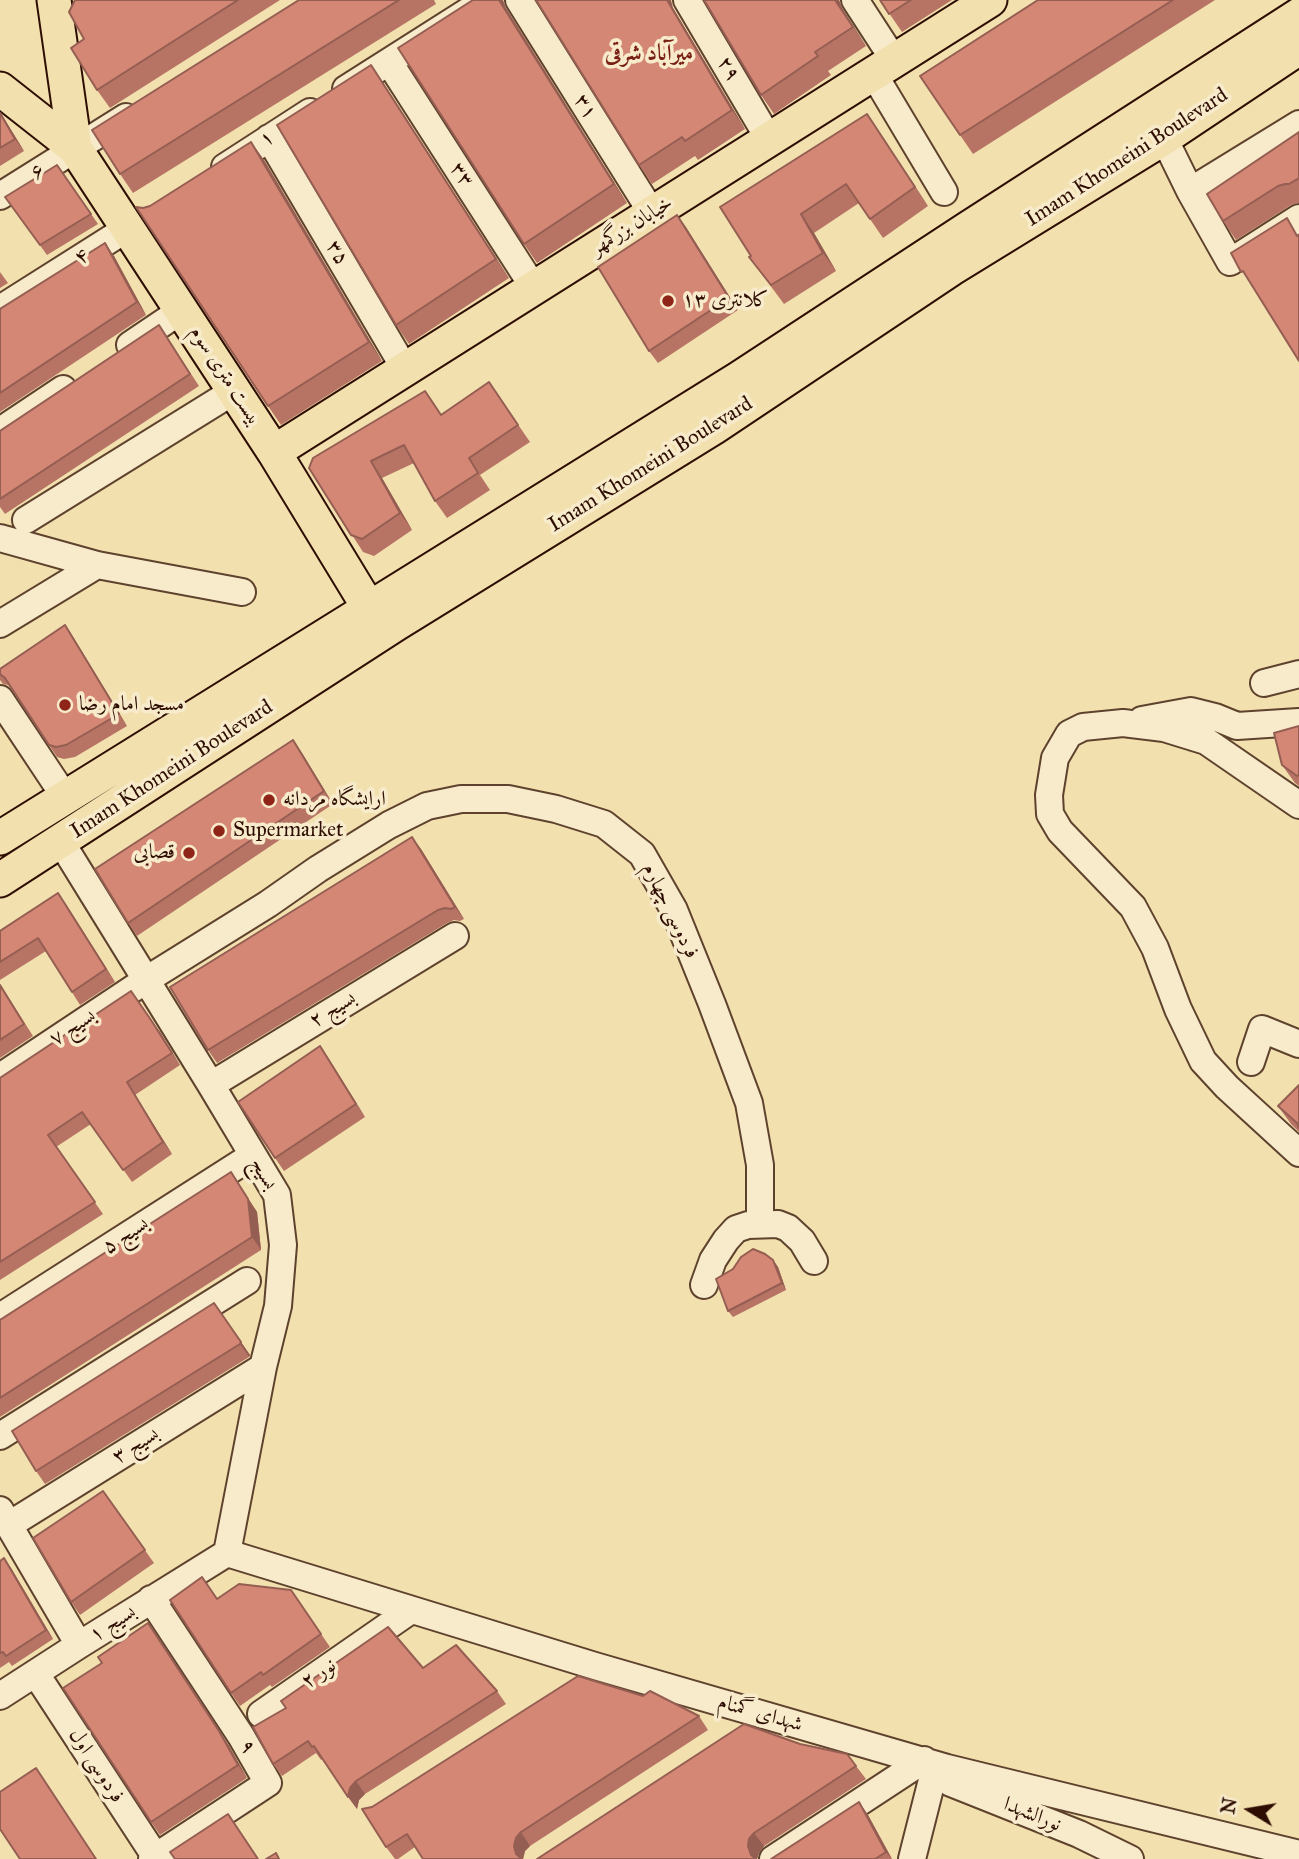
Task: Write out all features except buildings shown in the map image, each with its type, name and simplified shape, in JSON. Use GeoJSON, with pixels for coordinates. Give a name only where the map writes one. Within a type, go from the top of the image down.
{"type":"FeatureCollection","features":[{"type":"Feature","properties":{"kind":"main road","name":"بیست متری سوم"},"geometry":{"type":"LineString","coordinates":[[54,0],[75,148]]}},
{"type":"Feature","properties":{"kind":"main road"},"geometry":{"type":"LineString","coordinates":[[63,54],[77,0]]}},
{"type":"Feature","properties":{"kind":"main road","name":"خیابان بزرگمهر"},"geometry":{"type":"LineString","coordinates":[[274,452],[990,0]]}},
{"type":"Feature","properties":{"kind":"main road","name":"Imam Khomeini Boulevard"},"geometry":{"type":"LineString","coordinates":[[0,880],[396,624],[713,428],[951,269],[1164,138],[1278,50],[1299,15]]}},
{"type":"Feature","properties":{"kind":"main road","name":"Imam Khomeini Boulevard"},"geometry":{"type":"LineString","coordinates":[[0,838],[738,379],[1278,50]]}},
{"type":"Feature","properties":{"kind":"main road","name":"بیست متری سوم"},"geometry":{"type":"LineString","coordinates":[[1,91],[75,148],[274,452],[369,608]]}},
{"type":"Feature","properties":{"kind":"street","name":"۱"},"geometry":{"type":"LineString","coordinates":[[201,182],[486,0]]}},
{"type":"Feature","properties":{"kind":"street","name":"۳۱"},"geometry":{"type":"LineString","coordinates":[[519,0],[652,213]]}},
{"type":"Feature","properties":{"kind":"street","name":"۲۹"},"geometry":{"type":"LineString","coordinates":[[687,0],[769,139]]}},
{"type":"Feature","properties":{"kind":"street"},"geometry":{"type":"LineString","coordinates":[[855,0],[883,67],[944,192]]}},
{"type":"Feature","properties":{"kind":"street","name":"۳۳"},"geometry":{"type":"LineString","coordinates":[[389,62],[534,288]]}},
{"type":"Feature","properties":{"kind":"street","name":"۶"},"geometry":{"type":"LineString","coordinates":[[0,196],[146,104]]}},
{"type":"Feature","properties":{"kind":"street"},"geometry":{"type":"LineString","coordinates":[[1190,191],[1299,124]]}},
{"type":"Feature","properties":{"kind":"street","name":"۳۵"},"geometry":{"type":"LineString","coordinates":[[269,138],[405,369]]}},
{"type":"Feature","properties":{"kind":"street"},"geometry":{"type":"LineString","coordinates":[[1164,138],[1230,262],[1299,218]]}},
{"type":"Feature","properties":{"kind":"street","name":"۴"},"geometry":{"type":"LineString","coordinates":[[0,309],[128,228]]}},
{"type":"Feature","properties":{"kind":"street"},"geometry":{"type":"LineString","coordinates":[[114,356],[182,310]]}},
{"type":"Feature","properties":{"kind":"street"},"geometry":{"type":"LineString","coordinates":[[0,431],[79,378]]}},
{"type":"Feature","properties":{"kind":"street"},"geometry":{"type":"LineString","coordinates":[[26,520],[234,391]]}},
{"type":"Feature","properties":{"kind":"street"},"geometry":{"type":"LineString","coordinates":[[0,538],[97,565],[242,592]]}},
{"type":"Feature","properties":{"kind":"street"},"geometry":{"type":"LineString","coordinates":[[0,624],[97,565]]}},
{"type":"Feature","properties":{"kind":"street"},"geometry":{"type":"LineString","coordinates":[[1264,683],[1299,674]]}},
{"type":"Feature","properties":{"kind":"street"},"geometry":{"type":"LineString","coordinates":[[0,699],[65,797]]}},
{"type":"Feature","properties":{"kind":"street"},"geometry":{"type":"LineString","coordinates":[[1299,722],[1237,726],[1191,711],[1083,727],[1069,734],[1055,758],[1049,795],[1050,814],[1060,831],[1133,907],[1155,948],[1178,1009],[1203,1061],[1227,1087],[1299,1153]]}},
{"type":"Feature","properties":{"kind":"street"},"geometry":{"type":"LineString","coordinates":[[1123,723],[1164,728],[1206,741],[1299,804]]}},
{"type":"Feature","properties":{"kind":"street","name":"فردوسی چهارم"},"geometry":{"type":"LineString","coordinates":[[146,980],[389,825],[427,806],[461,799],[508,799],[556,809],[604,824],[642,854],[674,910],[712,1004],[749,1103],[760,1165],[760,1224]]}},
{"type":"Feature","properties":{"kind":"street","name":"بسیج"},"geometry":{"type":"LineString","coordinates":[[61,842],[277,1195],[283,1245],[278,1306],[263,1367],[227,1553]]}},
{"type":"Feature","properties":{"kind":"street","name":"بسیج ۲"},"geometry":{"type":"LineString","coordinates":[[211,1085],[455,936]]}},
{"type":"Feature","properties":{"kind":"street","name":"بسیج ۷"},"geometry":{"type":"LineString","coordinates":[[0,1077],[146,980]]}},
{"type":"Feature","properties":{"kind":"street"},"geometry":{"type":"LineString","coordinates":[[1251,1062],[1262,1029],[1299,1044]]}},
{"type":"Feature","properties":{"kind":"street","name":"بسیج ۵"},"geometry":{"type":"LineString","coordinates":[[0,1317],[252,1156]]}},
{"type":"Feature","properties":{"kind":"street"},"geometry":{"type":"LineString","coordinates":[[704,1285],[713,1260],[726,1240],[736,1229],[748,1225],[778,1224],[788,1228],[802,1241],[814,1261]]}},
{"type":"Feature","properties":{"kind":"street"},"geometry":{"type":"LineString","coordinates":[[0,1436],[247,1281]]}},
{"type":"Feature","properties":{"kind":"street","name":"بسیج ۳"},"geometry":{"type":"LineString","coordinates":[[4,1517],[263,1367]]}},
{"type":"Feature","properties":{"kind":"street"},"geometry":{"type":"LineString","coordinates":[[4,1517],[79,1645]]}},
{"type":"Feature","properties":{"kind":"street","name":"بسیج ۱"},"geometry":{"type":"LineString","coordinates":[[0,1696],[227,1553]]}},
{"type":"Feature","properties":{"kind":"street","name":"شهدای گمنام"},"geometry":{"type":"LineString","coordinates":[[227,1553],[761,1714],[928,1768],[947,1768],[1299,1854]]}},
{"type":"Feature","properties":{"kind":"street","name":"۹"},"geometry":{"type":"LineString","coordinates":[[151,1599],[241,1736],[268,1783],[155,1858]]}},
{"type":"Feature","properties":{"kind":"street","name":"نور ۲"},"geometry":{"type":"LineString","coordinates":[[261,1714],[411,1610]]}},
{"type":"Feature","properties":{"kind":"street"},"geometry":{"type":"LineString","coordinates":[[572,1681],[595,1666]]}},
{"type":"Feature","properties":{"kind":"street","name":"فردوسی اول"},"geometry":{"type":"LineString","coordinates":[[36,1674],[155,1858]]}},
{"type":"Feature","properties":{"kind":"street"},"geometry":{"type":"LineString","coordinates":[[738,1729],[761,1714]]}},
{"type":"Feature","properties":{"kind":"street"},"geometry":{"type":"LineString","coordinates":[[773,1859],[928,1768]]}},
{"type":"Feature","properties":{"kind":"street"},"geometry":{"type":"LineString","coordinates":[[912,1859],[928,1768]]}},
{"type":"Feature","properties":{"kind":"street","name":"نورالشهدا"},"geometry":{"type":"LineString","coordinates":[[928,1768],[1130,1859]]}},
{"type":"Feature","properties":{"kind":"place","name":"کلانتری ۱۳"},"geometry":{"type":"Point","coordinates":[668,301]}},
{"type":"Feature","properties":{"kind":"place","name":"مسجد امام رضا"},"geometry":{"type":"Point","coordinates":[65,705]}},
{"type":"Feature","properties":{"kind":"place","name":"ارایشگاه مردانه"},"geometry":{"type":"Point","coordinates":[269,800]}},
{"type":"Feature","properties":{"kind":"place","name":"Supermarket"},"geometry":{"type":"Point","coordinates":[219,831]}},
{"type":"Feature","properties":{"kind":"place","name":"قصابی"},"geometry":{"type":"Point","coordinates":[189,853]}},
{"type":"Feature","properties":{"kind":"district","name":"میرآباد شرقی"},"geometry":{"type":"Point","coordinates":[649,54]}}]}
